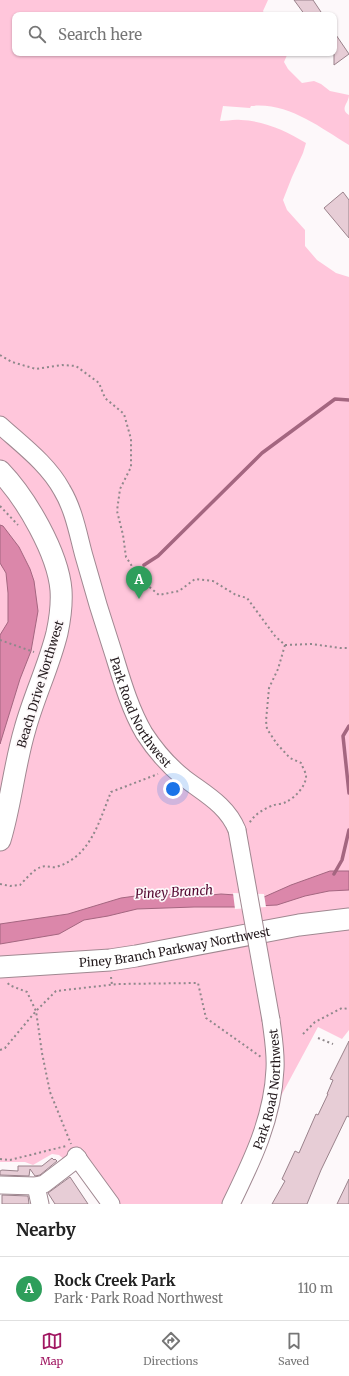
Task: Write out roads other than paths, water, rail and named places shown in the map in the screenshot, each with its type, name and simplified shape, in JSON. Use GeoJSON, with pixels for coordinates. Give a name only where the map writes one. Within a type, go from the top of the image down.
{"type":"FeatureCollection","features":[{"type":"Feature","properties":{"kind":"main road","name":"Beach Drive Northwest"},"geometry":{"type":"LineString","coordinates":[[0,472],[20,497],[41,532],[57,569],[62,598],[57,633],[25,729],[0,840]]}},
{"type":"Feature","properties":{"kind":"main road","name":"Piney Branch Parkway Northwest"},"geometry":{"type":"LineString","coordinates":[[1,967],[110,960],[299,925],[349,919]]}},
{"type":"Feature","properties":{"kind":"street","name":"Park Road Northwest"},"geometry":{"type":"LineString","coordinates":[[0,425],[43,464],[67,499],[96,601],[123,684],[134,715],[145,734],[154,747],[174,769],[224,808],[243,828],[271,1020],[275,1067],[274,1084],[261,1138],[256,1153],[231,1204]]}},
{"type":"Feature","properties":{"kind":"street"},"geometry":{"type":"LineString","coordinates":[[0,1185],[36,1186],[44,1184],[75,1153],[111,1204]]}},
{"type":"Feature","properties":{"kind":"street"},"geometry":{"type":"LineString","coordinates":[[36,1186],[40,1204]]}},
{"type":"Feature","properties":{"kind":"waterway"},"geometry":{"type":"LineString","coordinates":[[144,565],[158,556],[262,453],[335,399],[349,400]]}},
{"type":"Feature","properties":{"kind":"waterway"},"geometry":{"type":"LineString","coordinates":[[349,726],[343,736],[349,793]]}},
{"type":"Feature","properties":{"kind":"waterway"},"geometry":{"type":"LineString","coordinates":[[334,874],[342,860],[349,830]]}},
{"type":"Feature","properties":{"kind":"place","name":"Rock Creek Park"},"geometry":{"type":"Point","coordinates":[139,599]}},
{"type":"Feature","properties":{"kind":"water label","name":"Piney Branch"},"geometry":{"type":"Point","coordinates":[174,892]}}]}
